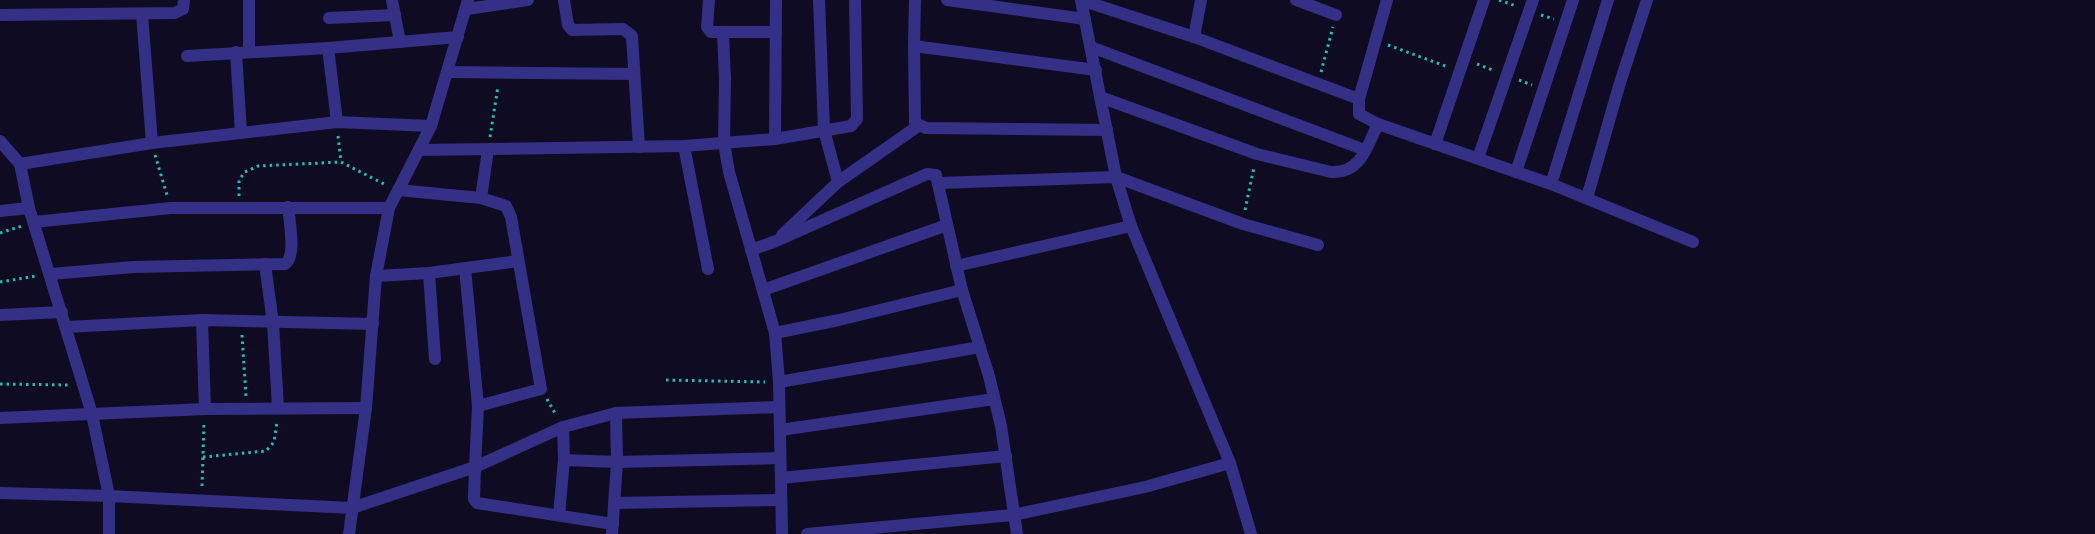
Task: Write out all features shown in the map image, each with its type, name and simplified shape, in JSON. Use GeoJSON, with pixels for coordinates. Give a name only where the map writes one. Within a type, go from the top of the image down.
{"type":"FeatureCollection","features":[{"type":"Feature","properties":{"kind":"street"},"geometry":{"type":"LineString","coordinates":[[0,15],[142,14],[180,11],[183,9],[184,0]]}},
{"type":"Feature","properties":{"kind":"street"},"geometry":{"type":"LineString","coordinates":[[241,133],[243,52],[250,0]]}},
{"type":"Feature","properties":{"kind":"street"},"geometry":{"type":"LineString","coordinates":[[392,0],[400,42]]}},
{"type":"Feature","properties":{"kind":"street"},"geometry":{"type":"LineString","coordinates":[[349,534],[366,408],[376,276],[389,208],[431,126],[468,4],[528,0]]}},
{"type":"Feature","properties":{"kind":"street"},"geometry":{"type":"LineString","coordinates":[[564,0],[568,24],[572,30],[606,28],[628,32],[632,36],[639,146]]}},
{"type":"Feature","properties":{"kind":"street"},"geometry":{"type":"LineString","coordinates":[[709,0],[707,27],[711,32],[723,34],[776,32]]}},
{"type":"Feature","properties":{"kind":"street"},"geometry":{"type":"LineString","coordinates":[[775,139],[776,0]]}},
{"type":"Feature","properties":{"kind":"street"},"geometry":{"type":"LineString","coordinates":[[819,0],[824,130],[838,182]]}},
{"type":"Feature","properties":{"kind":"street"},"geometry":{"type":"LineString","coordinates":[[419,150],[684,146],[775,139],[850,126],[856,119],[855,0]]}},
{"type":"Feature","properties":{"kind":"street"},"geometry":{"type":"LineString","coordinates":[[916,0],[914,46],[915,123],[918,126],[926,128],[1107,130]]}},
{"type":"Feature","properties":{"kind":"street"},"geometry":{"type":"LineString","coordinates":[[947,0],[1085,19]]}},
{"type":"Feature","properties":{"kind":"street"},"geometry":{"type":"LineString","coordinates":[[1251,534],[1230,463],[1131,226],[1116,178],[1081,0],[1194,37],[1359,99]]}},
{"type":"Feature","properties":{"kind":"street"},"geometry":{"type":"LineString","coordinates":[[1194,37],[1202,0]]}},
{"type":"Feature","properties":{"kind":"street"},"geometry":{"type":"LineString","coordinates":[[1296,0],[1336,15]]}},
{"type":"Feature","properties":{"kind":"street"},"geometry":{"type":"LineString","coordinates":[[1387,0],[1359,99],[1359,114],[1378,124],[1587,198],[1693,242]]}},
{"type":"Feature","properties":{"kind":"street"},"geometry":{"type":"LineString","coordinates":[[1435,144],[1484,0]]}},
{"type":"Feature","properties":{"kind":"street"},"geometry":{"type":"LineString","coordinates":[[1478,158],[1533,0]]}},
{"type":"Feature","properties":{"kind":"street"},"geometry":{"type":"LineString","coordinates":[[1516,172],[1573,0]]}},
{"type":"Feature","properties":{"kind":"street"},"geometry":{"type":"LineString","coordinates":[[1550,184],[1608,0]]}},
{"type":"Feature","properties":{"kind":"street"},"geometry":{"type":"LineString","coordinates":[[1587,198],[1619,86],[1647,0]]}},
{"type":"Feature","properties":{"kind":"street"},"geometry":{"type":"LineString","coordinates":[[142,14],[152,143]]}},
{"type":"Feature","properties":{"kind":"street"},"geometry":{"type":"LineString","coordinates":[[329,18],[394,15]]}},
{"type":"Feature","properties":{"kind":"street"},"geometry":{"type":"LineString","coordinates":[[723,34],[725,79],[724,143],[729,172],[775,333],[779,382],[782,534]]}},
{"type":"Feature","properties":{"kind":"street"},"geometry":{"type":"LineString","coordinates":[[187,56],[328,48],[458,36]]}},
{"type":"Feature","properties":{"kind":"street"},"geometry":{"type":"LineString","coordinates":[[914,46],[1096,70]]}},
{"type":"Feature","properties":{"kind":"street"},"geometry":{"type":"LineString","coordinates":[[1091,47],[1365,150]]}},
{"type":"Feature","properties":{"kind":"street"},"geometry":{"type":"LineString","coordinates":[[328,48],[337,122]]}},
{"type":"Feature","properties":{"kind":"street"},"geometry":{"type":"LineString","coordinates":[[448,72],[634,74]]}},
{"type":"Feature","properties":{"kind":"street"},"geometry":{"type":"LineString","coordinates":[[1100,97],[1256,154],[1331,172],[1343,173],[1351,169],[1360,160],[1378,124]]}},
{"type":"Feature","properties":{"kind":"street"},"geometry":{"type":"LineString","coordinates":[[20,164],[152,143],[337,122],[431,126]]}},
{"type":"Feature","properties":{"kind":"street"},"geometry":{"type":"LineString","coordinates":[[776,241],[838,182],[918,126]]}},
{"type":"Feature","properties":{"kind":"street"},"geometry":{"type":"LineString","coordinates":[[0,141],[20,164],[29,208],[51,274],[92,414],[109,496],[109,534]]}},
{"type":"Feature","properties":{"kind":"street"},"geometry":{"type":"LineString","coordinates":[[684,146],[708,269]]}},
{"type":"Feature","properties":{"kind":"street"},"geometry":{"type":"LineString","coordinates":[[481,198],[488,150]]}},
{"type":"Feature","properties":{"kind":"street"},"geometry":{"type":"LineString","coordinates":[[750,250],[776,241],[928,174],[936,175],[962,290],[994,399],[1006,456],[1017,534]]}},
{"type":"Feature","properties":{"kind":"street"},"geometry":{"type":"LineString","coordinates":[[939,182],[1116,178],[1243,224],[1318,245]]}},
{"type":"Feature","properties":{"kind":"street"},"geometry":{"type":"LineString","coordinates":[[398,190],[481,198],[506,206],[515,234],[518,261],[541,389],[478,406]]}},
{"type":"Feature","properties":{"kind":"street"},"geometry":{"type":"LineString","coordinates":[[34,222],[170,208],[288,206],[389,208]]}},
{"type":"Feature","properties":{"kind":"street"},"geometry":{"type":"LineString","coordinates":[[51,274],[134,266],[285,264],[291,258],[288,206]]}},
{"type":"Feature","properties":{"kind":"street"},"geometry":{"type":"LineString","coordinates":[[0,211],[29,208]]}},
{"type":"Feature","properties":{"kind":"street"},"geometry":{"type":"LineString","coordinates":[[763,290],[947,225]]}},
{"type":"Feature","properties":{"kind":"street"},"geometry":{"type":"LineString","coordinates":[[956,266],[1131,226]]}},
{"type":"Feature","properties":{"kind":"street"},"geometry":{"type":"LineString","coordinates":[[376,276],[429,273],[518,261]]}},
{"type":"Feature","properties":{"kind":"street"},"geometry":{"type":"LineString","coordinates":[[265,264],[273,323],[278,408]]}},
{"type":"Feature","properties":{"kind":"street"},"geometry":{"type":"LineString","coordinates":[[465,268],[478,406],[474,499],[477,504],[559,515],[612,529],[617,462],[616,413]]}},
{"type":"Feature","properties":{"kind":"street"},"geometry":{"type":"LineString","coordinates":[[429,273],[435,359]]}},
{"type":"Feature","properties":{"kind":"street"},"geometry":{"type":"LineString","coordinates":[[775,333],[839,320],[962,290]]}},
{"type":"Feature","properties":{"kind":"street"},"geometry":{"type":"LineString","coordinates":[[0,315],[62,312]]}},
{"type":"Feature","properties":{"kind":"street"},"geometry":{"type":"LineString","coordinates":[[66,327],[202,320],[373,324]]}},
{"type":"Feature","properties":{"kind":"street"},"geometry":{"type":"LineString","coordinates":[[202,320],[205,409]]}},
{"type":"Feature","properties":{"kind":"street"},"geometry":{"type":"LineString","coordinates":[[779,382],[980,347]]}},
{"type":"Feature","properties":{"kind":"street"},"geometry":{"type":"LineString","coordinates":[[780,430],[994,399]]}},
{"type":"Feature","properties":{"kind":"street"},"geometry":{"type":"LineString","coordinates":[[0,418],[205,409],[366,408]]}},
{"type":"Feature","properties":{"kind":"street"},"geometry":{"type":"LineString","coordinates":[[0,493],[109,496],[352,508],[475,468],[563,427],[616,413],[779,408]]}},
{"type":"Feature","properties":{"kind":"street"},"geometry":{"type":"LineString","coordinates":[[559,515],[564,460],[563,427]]}},
{"type":"Feature","properties":{"kind":"street"},"geometry":{"type":"LineString","coordinates":[[781,478],[1006,456]]}},
{"type":"Feature","properties":{"kind":"street"},"geometry":{"type":"LineString","coordinates":[[564,460],[617,462],[780,458]]}},
{"type":"Feature","properties":{"kind":"street"},"geometry":{"type":"LineString","coordinates":[[806,534],[1013,515],[1144,487],[1230,463]]}},
{"type":"Feature","properties":{"kind":"street"},"geometry":{"type":"LineString","coordinates":[[614,503],[780,500]]}},
{"type":"Feature","properties":{"kind":"path"},"geometry":{"type":"LineString","coordinates":[[1318,84],[1336,15]]}},
{"type":"Feature","properties":{"kind":"path"},"geometry":{"type":"LineString","coordinates":[[1375,41],[1460,72]]}},
{"type":"Feature","properties":{"kind":"path"},"geometry":{"type":"LineString","coordinates":[[1464,59],[1508,76]]}},
{"type":"Feature","properties":{"kind":"path"},"geometry":{"type":"LineString","coordinates":[[488,150],[500,73]]}},
{"type":"Feature","properties":{"kind":"path"},"geometry":{"type":"LineString","coordinates":[[337,122],[341,162]]}},
{"type":"Feature","properties":{"kind":"path"},"geometry":{"type":"LineString","coordinates":[[152,143],[170,208]]}},
{"type":"Feature","properties":{"kind":"path"},"geometry":{"type":"LineString","coordinates":[[1243,224],[1256,154]]}},
{"type":"Feature","properties":{"kind":"path"},"geometry":{"type":"LineString","coordinates":[[239,208],[239,180],[244,172],[258,166],[341,162],[398,190]]}},
{"type":"Feature","properties":{"kind":"path"},"geometry":{"type":"LineString","coordinates":[[0,233],[34,222]]}},
{"type":"Feature","properties":{"kind":"path"},"geometry":{"type":"LineString","coordinates":[[0,282],[51,274]]}},
{"type":"Feature","properties":{"kind":"path"},"geometry":{"type":"LineString","coordinates":[[241,322],[247,409]]}},
{"type":"Feature","properties":{"kind":"path"},"geometry":{"type":"LineString","coordinates":[[666,380],[779,382]]}},
{"type":"Feature","properties":{"kind":"path"},"geometry":{"type":"LineString","coordinates":[[0,384],[82,385]]}},
{"type":"Feature","properties":{"kind":"path"},"geometry":{"type":"LineString","coordinates":[[541,389],[563,427]]}},
{"type":"Feature","properties":{"kind":"path"},"geometry":{"type":"LineString","coordinates":[[203,457],[266,451],[274,442],[278,408]]}},
{"type":"Feature","properties":{"kind":"path"},"geometry":{"type":"LineString","coordinates":[[201,500],[205,409]]}}]}
